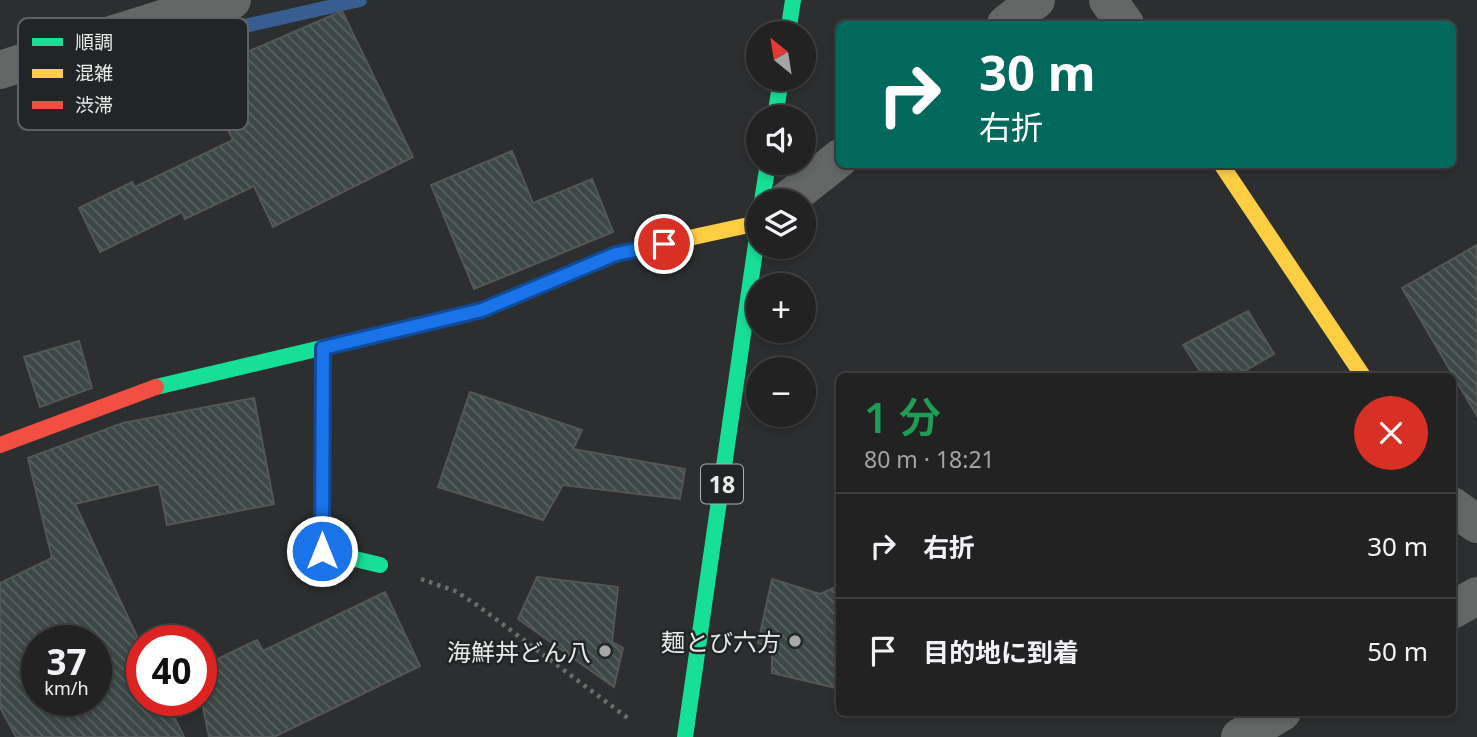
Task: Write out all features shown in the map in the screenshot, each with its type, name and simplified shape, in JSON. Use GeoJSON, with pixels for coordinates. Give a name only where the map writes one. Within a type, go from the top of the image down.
{"type":"FeatureCollection","features":[{"type":"Feature","properties":{"kind":"main road"},"geometry":{"type":"LineString","coordinates":[[790,21],[793,0]]}},
{"type":"Feature","properties":{"kind":"main road"},"geometry":{"type":"LineString","coordinates":[[1224,168],[1361,373]]}},
{"type":"Feature","properties":{"kind":"main road"},"geometry":{"type":"LineString","coordinates":[[0,445],[160,386],[482,310],[616,254],[746,226]]}},
{"type":"Feature","properties":{"kind":"main road","name":"18"},"geometry":{"type":"LineString","coordinates":[[685,737],[754,259]]}},
{"type":"Feature","properties":{"kind":"main road"},"geometry":{"type":"LineString","coordinates":[[323,348],[322,551],[380,565]]}},
{"type":"Feature","properties":{"kind":"street"},"geometry":{"type":"LineString","coordinates":[[165,18],[232,0]]}},
{"type":"Feature","properties":{"kind":"street"},"geometry":{"type":"LineString","coordinates":[[1010,21],[1036,0]]}},
{"type":"Feature","properties":{"kind":"street"},"geometry":{"type":"LineString","coordinates":[[1108,0],[1123,21]]}},
{"type":"Feature","properties":{"kind":"street"},"geometry":{"type":"LineString","coordinates":[[0,70],[18,64]]}},
{"type":"Feature","properties":{"kind":"street"},"geometry":{"type":"LineString","coordinates":[[801,189],[836,161]]}},
{"type":"Feature","properties":{"kind":"street"},"geometry":{"type":"LineString","coordinates":[[1456,509],[1477,524]]}},
{"type":"Feature","properties":{"kind":"street"},"geometry":{"type":"LineString","coordinates":[[1456,608],[1477,596]]}},
{"type":"Feature","properties":{"kind":"street"},"geometry":{"type":"LineString","coordinates":[[1240,737],[1275,716]]}},
{"type":"Feature","properties":{"kind":"path"},"geometry":{"type":"LineString","coordinates":[[380,565],[454,591],[477,605],[629,719]]}},
{"type":"Feature","properties":{"kind":"building"},"geometry":{"type":"Polygon","coordinates":[[[342,11],[413,157],[273,227],[254,186],[185,219],[182,212],[100,252],[79,208],[132,182],[135,187],[233,140],[228,130],[248,130],[248,52],[342,11]]]}},
{"type":"Feature","properties":{"kind":"building"},"geometry":{"type":"Polygon","coordinates":[[[512,151],[533,203],[592,179],[613,232],[474,289],[431,185],[512,151]]]}},
{"type":"Feature","properties":{"kind":"building"},"geometry":{"type":"Polygon","coordinates":[[[1477,245],[1477,416],[1456,380],[1456,373],[1452,373],[1402,288],[1477,245]]]}},
{"type":"Feature","properties":{"kind":"building"},"geometry":{"type":"Polygon","coordinates":[[[1248,311],[1274,354],[1241,373],[1201,373],[1183,345],[1248,311]]]}},
{"type":"Feature","properties":{"kind":"building"},"geometry":{"type":"Polygon","coordinates":[[[79,341],[92,388],[40,407],[24,357],[79,341]]]}},
{"type":"Feature","properties":{"kind":"building"},"geometry":{"type":"Polygon","coordinates":[[[470,392],[582,430],[573,449],[685,469],[680,499],[563,485],[543,520],[438,487],[470,392]]]}},
{"type":"Feature","properties":{"kind":"building"},"geometry":{"type":"Polygon","coordinates":[[[254,398],[274,504],[167,525],[159,484],[75,504],[132,625],[126,625],[126,716],[174,716],[184,737],[16,737],[0,707],[0,583],[52,558],[28,458],[123,423],[254,398]]]}},
{"type":"Feature","properties":{"kind":"building"},"geometry":{"type":"Polygon","coordinates":[[[537,577],[618,587],[612,642],[623,648],[614,687],[518,619],[537,577]]]}},
{"type":"Feature","properties":{"kind":"building"},"geometry":{"type":"Polygon","coordinates":[[[772,579],[820,594],[836,587],[836,688],[772,673],[772,648],[758,643],[772,579]]]}},
{"type":"Feature","properties":{"kind":"building"},"geometry":{"type":"Polygon","coordinates":[[[385,592],[420,666],[274,737],[209,737],[205,716],[217,716],[217,659],[257,640],[263,651],[385,592]]]}},
{"type":"Feature","properties":{"kind":"waterway"},"geometry":{"type":"LineString","coordinates":[[248,25],[360,0]]}},
{"type":"Feature","properties":{"kind":"traffic: fast"},"geometry":{"type":"LineString","coordinates":[[790,21],[793,0]]}},
{"type":"Feature","properties":{"kind":"traffic: fast"},"geometry":{"type":"LineString","coordinates":[[777,105],[779,91]]}},
{"type":"Feature","properties":{"kind":"traffic: fast"},"geometry":{"type":"LineString","coordinates":[[764,189],[766,175]]}},
{"type":"Feature","properties":{"kind":"traffic: fast"},"geometry":{"type":"LineString","coordinates":[[156,387],[482,310],[616,254],[652,246]]}},
{"type":"Feature","properties":{"kind":"traffic: fast"},"geometry":{"type":"LineString","coordinates":[[685,737],[754,259]]}},
{"type":"Feature","properties":{"kind":"traffic: fast"},"geometry":{"type":"LineString","coordinates":[[323,348],[322,551],[380,565]]}},
{"type":"Feature","properties":{"kind":"traffic: slow"},"geometry":{"type":"LineString","coordinates":[[1224,168],[1361,373]]}},
{"type":"Feature","properties":{"kind":"traffic: slow"},"geometry":{"type":"LineString","coordinates":[[652,246],[746,226]]}},
{"type":"Feature","properties":{"kind":"traffic: jam"},"geometry":{"type":"LineString","coordinates":[[0,445],[156,387]]}},
{"type":"Feature","properties":{"kind":"place","name":"麺とび六方"},"geometry":{"type":"Point","coordinates":[795,641]}},
{"type":"Feature","properties":{"kind":"place","name":"海鮮丼どん八"},"geometry":{"type":"Point","coordinates":[605,651]}},
{"type":"Feature","properties":{"kind":"route"},"geometry":{"type":"LineString","coordinates":[[322,551],[323,348],[482,310],[616,254],[664,244]]}}]}
